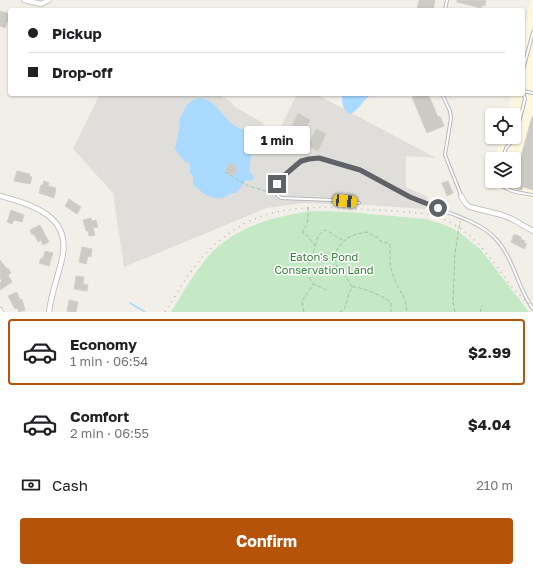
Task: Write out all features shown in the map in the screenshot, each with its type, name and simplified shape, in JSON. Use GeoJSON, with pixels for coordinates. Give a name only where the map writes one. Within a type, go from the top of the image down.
{"type":"FeatureCollection","features":[{"type":"Feature","properties":{"kind":"street"},"geometry":{"type":"LineString","coordinates":[[24,0],[39,4],[43,4],[49,0]]}},
{"type":"Feature","properties":{"kind":"street"},"geometry":{"type":"LineString","coordinates":[[0,196],[34,207],[47,214],[56,221],[63,234],[65,243],[64,251],[48,312]]}},
{"type":"Feature","properties":{"kind":"street"},"geometry":{"type":"LineString","coordinates":[[461,196],[470,207],[502,215],[533,231]]}},
{"type":"Feature","properties":{"kind":"lane"},"geometry":{"type":"LineString","coordinates":[[525,62],[533,32]]}},
{"type":"Feature","properties":{"kind":"lane"},"geometry":{"type":"LineString","coordinates":[[443,96],[450,111],[444,155],[461,196]]}},
{"type":"Feature","properties":{"kind":"lane"},"geometry":{"type":"LineString","coordinates":[[505,152],[506,148],[515,138],[524,96]]}},
{"type":"Feature","properties":{"kind":"lane"},"geometry":{"type":"LineString","coordinates":[[358,203],[332,200],[281,198],[277,194],[277,184],[279,180],[301,161],[319,158],[360,170],[410,197],[484,229],[500,245],[533,309]]}},
{"type":"Feature","properties":{"kind":"lane"},"geometry":{"type":"LineString","coordinates":[[506,188],[533,195]]}},
{"type":"Feature","properties":{"kind":"path"},"geometry":{"type":"LineString","coordinates":[[225,172],[248,186],[277,194]]}},
{"type":"Feature","properties":{"kind":"path"},"geometry":{"type":"LineString","coordinates":[[308,207],[309,220],[303,230],[303,233],[308,236],[314,246]]}},
{"type":"Feature","properties":{"kind":"path"},"geometry":{"type":"LineString","coordinates":[[455,312],[453,302],[455,253],[460,218]]}},
{"type":"Feature","properties":{"kind":"path"},"geometry":{"type":"LineString","coordinates":[[329,289],[326,290],[313,284],[308,278],[308,264],[313,256],[314,246],[318,236],[324,230],[344,240]]}},
{"type":"Feature","properties":{"kind":"path"},"geometry":{"type":"LineString","coordinates":[[352,287],[346,277],[338,270],[334,255],[344,240],[356,234],[368,232],[375,237],[378,237],[380,241],[390,244],[390,265],[394,281],[405,300],[407,312]]}},
{"type":"Feature","properties":{"kind":"path"},"geometry":{"type":"LineString","coordinates":[[311,259],[318,263],[324,254],[330,253],[334,255]]}},
{"type":"Feature","properties":{"kind":"path"},"geometry":{"type":"LineString","coordinates":[[304,312],[302,301],[313,284]]}},
{"type":"Feature","properties":{"kind":"path"},"geometry":{"type":"LineString","coordinates":[[338,312],[344,310],[352,287]]}},
{"type":"Feature","properties":{"kind":"path"},"geometry":{"type":"LineString","coordinates":[[352,287],[359,287],[371,291],[388,301],[391,306],[391,312]]}},
{"type":"Feature","properties":{"kind":"path"},"geometry":{"type":"LineString","coordinates":[[480,312],[482,305]]}},
{"type":"Feature","properties":{"kind":"shaded area"},"geometry":{"type":"Polygon","coordinates":[[[531,0],[533,0],[533,199],[496,188],[521,188],[521,152],[497,152],[499,144],[521,144],[521,108],[509,108],[512,96],[525,96],[525,26],[531,0]]]}},
{"type":"Feature","properties":{"kind":"shaded area"},"geometry":{"type":"Polygon","coordinates":[[[99,96],[221,96],[231,102],[235,107],[262,122],[273,143],[296,96],[320,96],[436,158],[406,156],[406,187],[428,197],[425,209],[368,205],[301,203],[267,208],[124,267],[113,193],[73,149],[99,96]]]}},
{"type":"Feature","properties":{"kind":"green space","name":"Eaton's Pond Conservation Land"},"geometry":{"type":"Polygon","coordinates":[[[315,211],[346,212],[426,219],[445,225],[459,232],[481,250],[529,312],[171,312],[203,263],[213,251],[225,241],[268,220],[315,211]]]}},
{"type":"Feature","properties":{"kind":"water"},"geometry":{"type":"Polygon","coordinates":[[[342,96],[370,96],[350,114],[345,110],[342,103],[342,96]]]}},
{"type":"Feature","properties":{"kind":"water"},"geometry":{"type":"Polygon","coordinates":[[[200,98],[207,100],[214,105],[230,122],[236,126],[251,130],[254,139],[250,141],[250,171],[254,176],[252,181],[246,180],[237,193],[233,193],[222,198],[210,197],[193,184],[193,176],[190,173],[190,163],[185,162],[175,149],[180,126],[179,120],[187,105],[193,100],[200,98]]]}},
{"type":"Feature","properties":{"kind":"building"},"geometry":{"type":"Polygon","coordinates":[[[419,0],[435,0],[433,8],[417,8],[419,0]]]}},
{"type":"Feature","properties":{"kind":"building"},"geometry":{"type":"Polygon","coordinates":[[[457,0],[486,0],[485,6],[482,5],[481,8],[457,2],[457,0]]]}},
{"type":"Feature","properties":{"kind":"building"},"geometry":{"type":"Polygon","coordinates":[[[0,11],[8,13],[8,22],[5,28],[0,26],[0,11]]]}},
{"type":"Feature","properties":{"kind":"building"},"geometry":{"type":"Polygon","coordinates":[[[429,96],[438,117],[440,116],[444,126],[427,133],[412,97],[429,96]]]}},
{"type":"Feature","properties":{"kind":"building"},"geometry":{"type":"Polygon","coordinates":[[[298,113],[310,120],[299,143],[287,137],[298,113]]]}},
{"type":"Feature","properties":{"kind":"building"},"geometry":{"type":"Polygon","coordinates":[[[533,117],[533,190],[523,187],[522,190],[515,188],[521,188],[521,156],[533,117]]]}},
{"type":"Feature","properties":{"kind":"building"},"geometry":{"type":"Polygon","coordinates":[[[316,129],[326,134],[318,151],[308,146],[316,129]]]}},
{"type":"Feature","properties":{"kind":"building"},"geometry":{"type":"Polygon","coordinates":[[[230,163],[238,168],[233,176],[225,171],[230,163]]]}},
{"type":"Feature","properties":{"kind":"building"},"geometry":{"type":"Polygon","coordinates":[[[17,171],[30,174],[29,176],[32,177],[30,184],[14,181],[17,171]]]}},
{"type":"Feature","properties":{"kind":"building"},"geometry":{"type":"Polygon","coordinates":[[[44,181],[49,183],[48,186],[56,188],[54,198],[39,193],[41,185],[43,185],[44,181]]]}},
{"type":"Feature","properties":{"kind":"building"},"geometry":{"type":"Polygon","coordinates":[[[448,181],[453,193],[447,196],[442,183],[448,181]]]}},
{"type":"Feature","properties":{"kind":"building"},"geometry":{"type":"Polygon","coordinates":[[[69,199],[81,207],[77,214],[65,206],[69,199]]]}},
{"type":"Feature","properties":{"kind":"building"},"geometry":{"type":"Polygon","coordinates":[[[11,210],[24,215],[22,222],[14,220],[12,224],[7,222],[11,210]]]}},
{"type":"Feature","properties":{"kind":"building"},"geometry":{"type":"Polygon","coordinates":[[[91,218],[92,221],[96,220],[98,227],[93,228],[95,235],[89,236],[83,220],[91,218]]]}},
{"type":"Feature","properties":{"kind":"building"},"geometry":{"type":"Polygon","coordinates":[[[40,225],[49,242],[43,245],[41,240],[38,242],[30,230],[40,225]]]}},
{"type":"Feature","properties":{"kind":"building"},"geometry":{"type":"Polygon","coordinates":[[[514,234],[521,237],[521,239],[525,241],[524,243],[527,244],[524,249],[511,242],[514,234]]]}},
{"type":"Feature","properties":{"kind":"building"},"geometry":{"type":"Polygon","coordinates":[[[82,247],[92,249],[91,257],[88,256],[86,264],[79,262],[82,247]]]}},
{"type":"Feature","properties":{"kind":"building"},"geometry":{"type":"Polygon","coordinates":[[[45,251],[53,253],[49,266],[39,263],[41,258],[43,259],[45,251]]]}},
{"type":"Feature","properties":{"kind":"building"},"geometry":{"type":"Polygon","coordinates":[[[0,260],[11,273],[8,275],[12,282],[0,290],[0,283],[2,281],[0,278],[0,260]]]}},
{"type":"Feature","properties":{"kind":"building"},"geometry":{"type":"Polygon","coordinates":[[[76,276],[84,277],[83,284],[88,285],[87,291],[74,289],[76,276]]]}},
{"type":"Feature","properties":{"kind":"building"},"geometry":{"type":"Polygon","coordinates":[[[17,292],[20,300],[22,299],[25,310],[20,312],[17,308],[15,309],[8,296],[17,292]]]}},
{"type":"Feature","properties":{"kind":"building"},"geometry":{"type":"Polygon","coordinates":[[[69,300],[78,302],[76,312],[67,311],[69,300]]]}},
{"type":"Feature","properties":{"kind":"waterway"},"geometry":{"type":"LineString","coordinates":[[130,303],[145,312]]}},
{"type":"Feature","properties":{"kind":"railway"},"geometry":{"type":"LineString","coordinates":[[165,312],[186,278],[198,262],[211,248],[228,234],[262,216],[280,211],[317,208],[419,213],[446,220],[457,226],[476,241],[515,290],[523,299],[533,306]]}},
{"type":"Feature","properties":{"kind":"route"},"geometry":{"type":"LineString","coordinates":[[277,184],[279,180],[301,161],[319,158],[360,170],[410,197],[438,208]]}}]}
